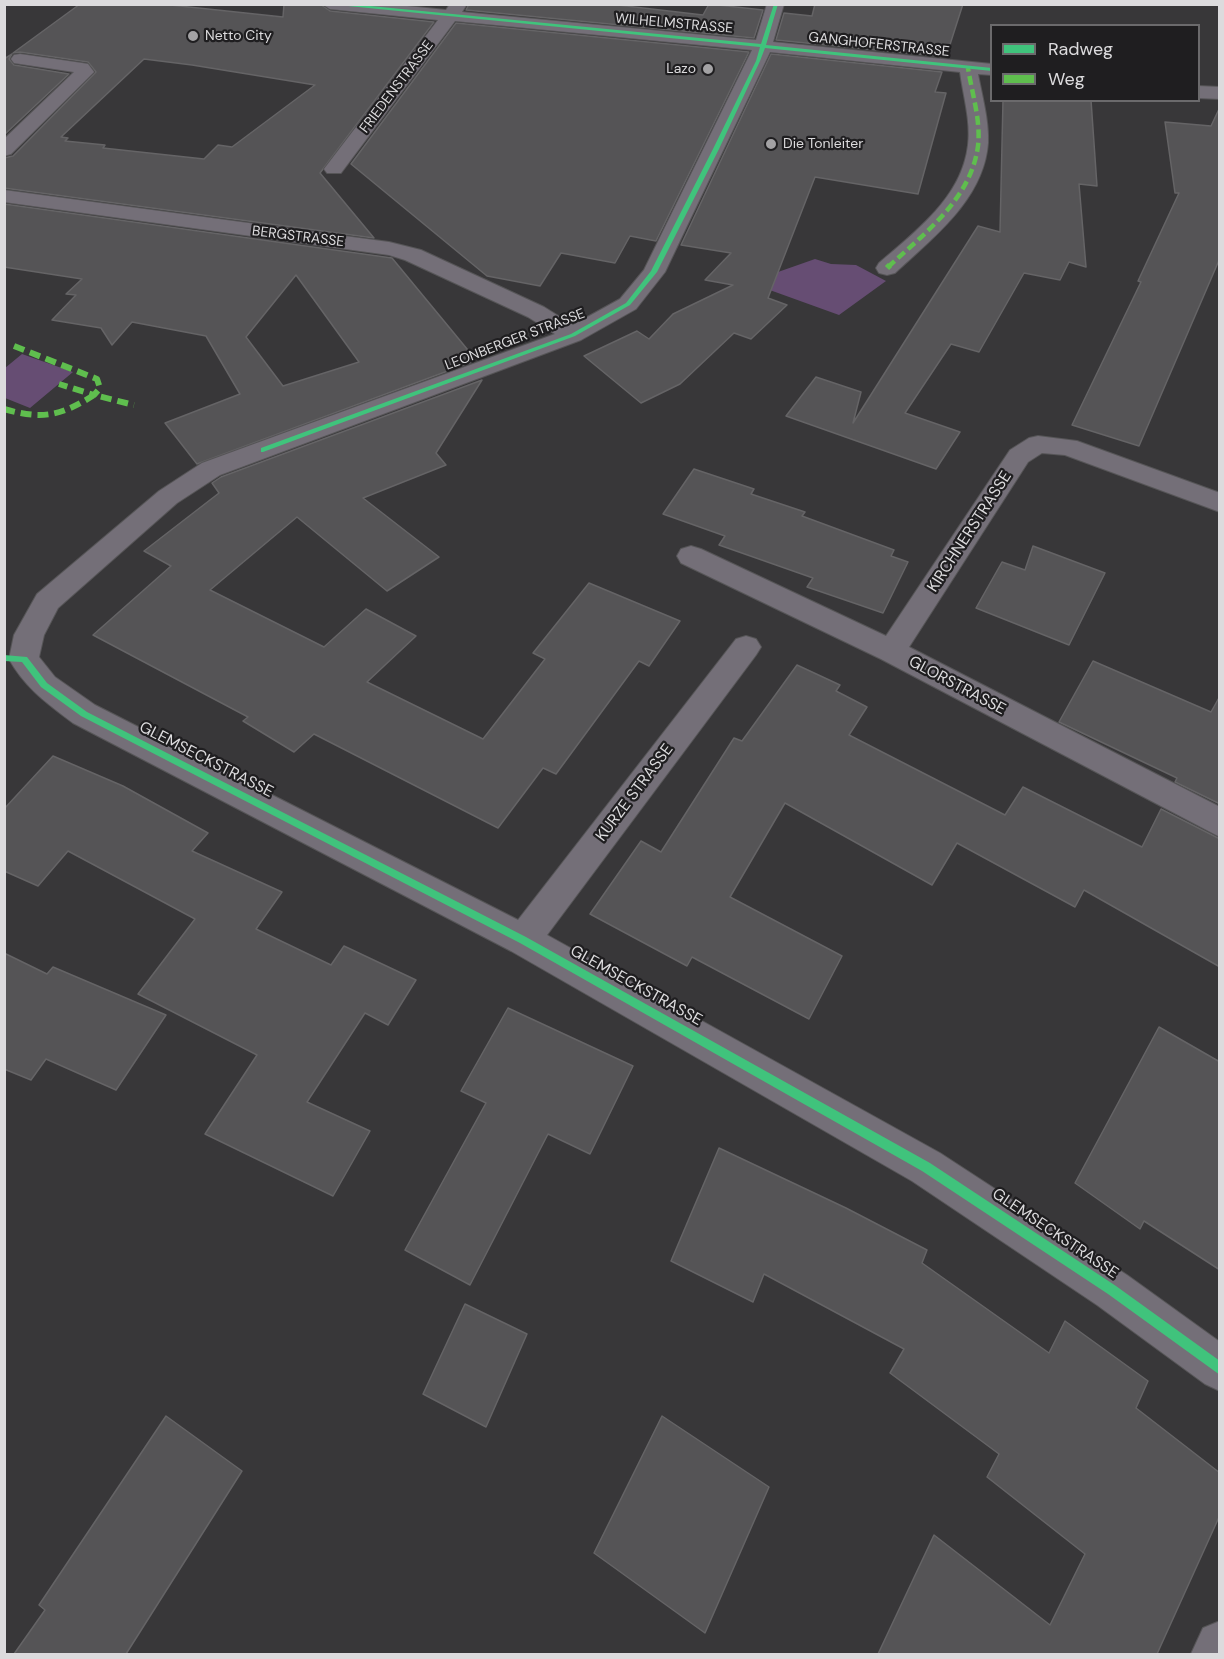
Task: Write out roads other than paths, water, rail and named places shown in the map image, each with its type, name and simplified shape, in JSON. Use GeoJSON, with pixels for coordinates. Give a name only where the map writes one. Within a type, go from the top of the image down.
{"type":"FeatureCollection","features":[{"type":"Feature","properties":{"kind":"street","name":"WILHELMSTRASSE"},"geometry":{"type":"LineString","coordinates":[[330,4],[455,11],[764,46]]}},
{"type":"Feature","properties":{"kind":"street","name":"LEONBERGER STRASSE"},"geometry":{"type":"LineString","coordinates":[[14,659],[47,602],[168,497],[211,469],[573,335],[628,304],[654,272],[716,149],[764,46],[776,4]]}},
{"type":"Feature","properties":{"kind":"street","name":"FRIEDENSTRASSE"},"geometry":{"type":"LineString","coordinates":[[334,169],[455,11]]}},
{"type":"Feature","properties":{"kind":"street","name":"GANGHOFERSTRASSE"},"geometry":{"type":"LineString","coordinates":[[764,46],[990,70]]}},
{"type":"Feature","properties":{"kind":"street"},"geometry":{"type":"LineString","coordinates":[[4,150],[85,72],[82,68],[20,59]]}},
{"type":"Feature","properties":{"kind":"street"},"geometry":{"type":"LineString","coordinates":[[887,268],[948,212],[969,179],[978,144],[968,68]]}},
{"type":"Feature","properties":{"kind":"street"},"geometry":{"type":"LineString","coordinates":[[1200,92],[1220,93]]}},
{"type":"Feature","properties":{"kind":"street","name":"BERGSTRASSE"},"geometry":{"type":"LineString","coordinates":[[4,196],[389,249],[413,255],[536,312],[573,335]]}},
{"type":"Feature","properties":{"kind":"street","name":"KIRCHNERSTRASSE"},"geometry":{"type":"LineString","coordinates":[[891,651],[1019,456],[1038,444],[1068,447],[1220,503]]}},
{"type":"Feature","properties":{"kind":"street","name":"GLORSTRASSE"},"geometry":{"type":"LineString","coordinates":[[692,556],[891,651],[1220,823]]}},
{"type":"Feature","properties":{"kind":"street","name":"KURZE STRASSE"},"geometry":{"type":"LineString","coordinates":[[523,940],[746,647]]}},
{"type":"Feature","properties":{"kind":"street","name":"GLEMSECKSTRASSE"},"geometry":{"type":"LineString","coordinates":[[14,659],[44,685],[84,714],[523,940],[926,1167],[1112,1290],[1220,1369]]}},
{"type":"Feature","properties":{"kind":"street"},"geometry":{"type":"LineString","coordinates":[[1215,1654],[1220,1645]]}},
{"type":"Feature","properties":{"kind":"place","name":"Netto City"},"geometry":{"type":"Point","coordinates":[193,36]}},
{"type":"Feature","properties":{"kind":"place","name":"Lazo"},"geometry":{"type":"Point","coordinates":[708,69]}},
{"type":"Feature","properties":{"kind":"place","name":"Die Tonleiter"},"geometry":{"type":"Point","coordinates":[771,144]}}]}
